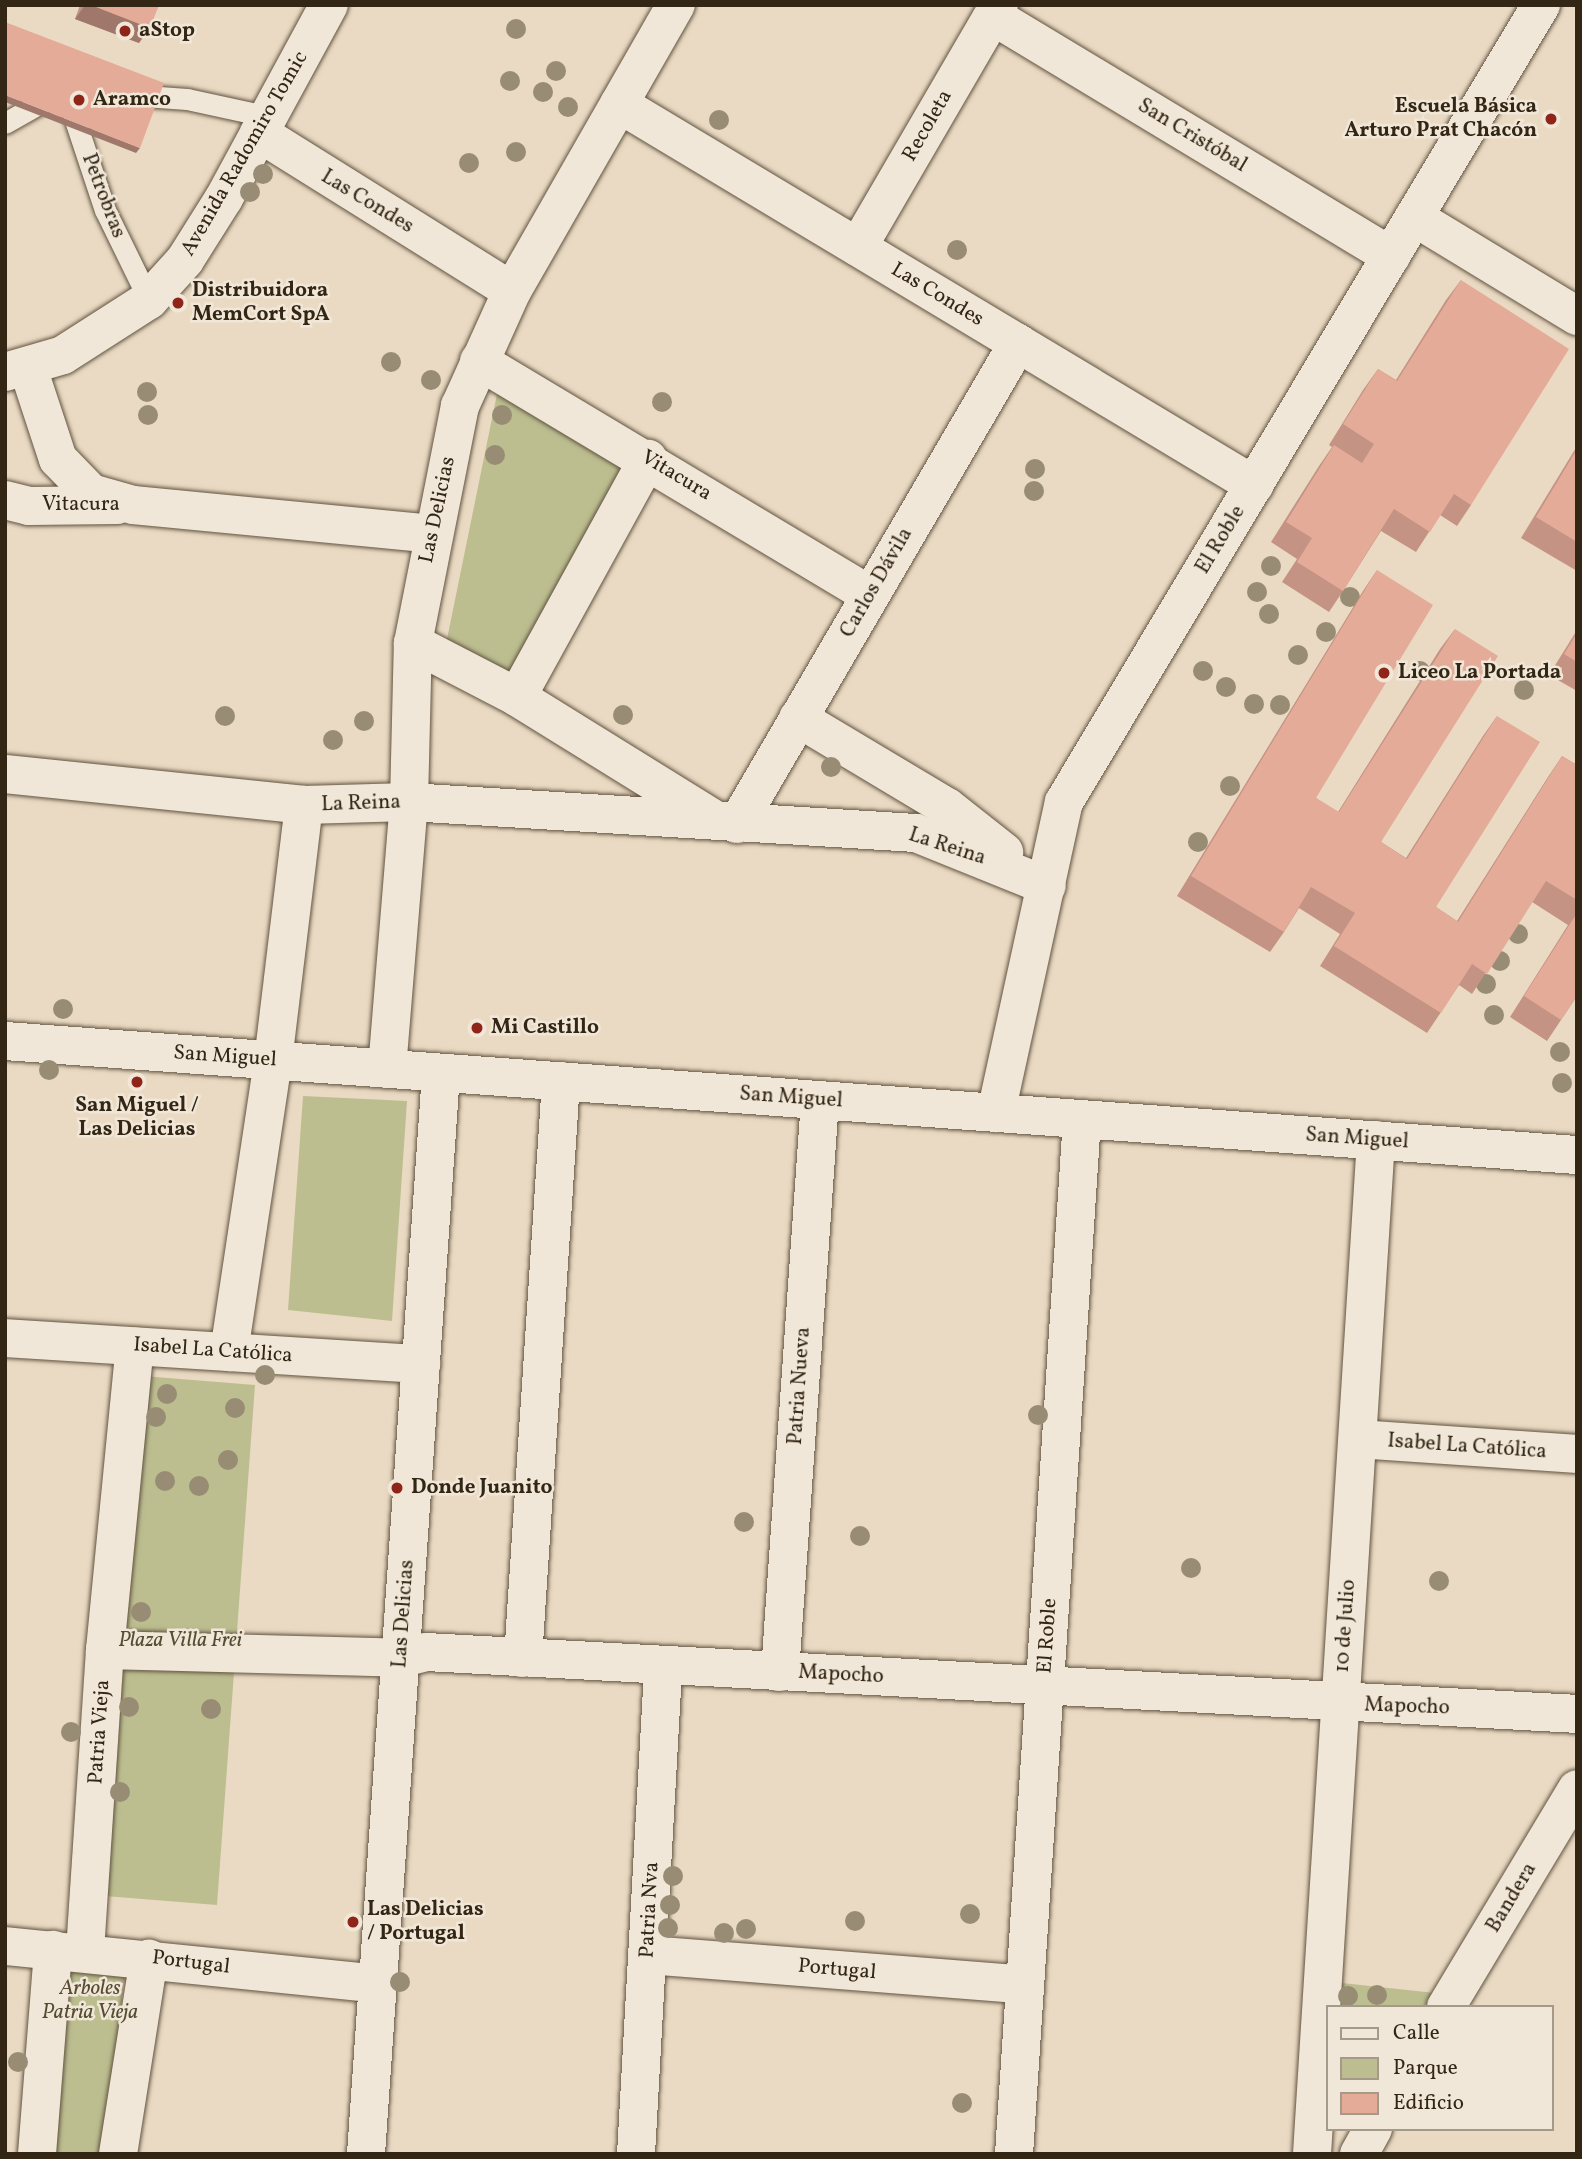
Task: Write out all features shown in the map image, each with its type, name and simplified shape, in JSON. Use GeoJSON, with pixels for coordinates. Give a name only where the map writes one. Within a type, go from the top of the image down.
{"type":"FeatureCollection","features":[{"type":"Feature","properties":{"kind":"street","name":"Avenida Radomiro Tomic"},"geometry":{"type":"LineString","coordinates":[[16,370],[86,343],[149,300],[185,260],[264,125],[329,5]]}},
{"type":"Feature","properties":{"kind":"street","name":"Las Delicias"},"geometry":{"type":"LineString","coordinates":[[387,1069],[409,802],[413,643],[460,406],[512,291],[676,5]]}},
{"type":"Feature","properties":{"kind":"street","name":"El Roble"},"geometry":{"type":"LineString","coordinates":[[996,1113],[1065,802],[1541,5]]}},
{"type":"Feature","properties":{"kind":"street","name":"Recoleta"},"geometry":{"type":"LineString","coordinates":[[858,247],[996,11]]}},
{"type":"Feature","properties":{"kind":"street","name":"San Cristóbal"},"geometry":{"type":"LineString","coordinates":[[996,11],[1391,256]]}},
{"type":"Feature","properties":{"kind":"street","name":"Las Condes"},"geometry":{"type":"LineString","coordinates":[[619,104],[1254,485]]}},
{"type":"Feature","properties":{"kind":"street","name":"Las Condes"},"geometry":{"type":"LineString","coordinates":[[264,125],[512,291]]}},
{"type":"Feature","properties":{"kind":"street"},"geometry":{"type":"LineString","coordinates":[[1414,217],[1577,316]]}},
{"type":"Feature","properties":{"kind":"street","name":"Carlos Dávila"},"geometry":{"type":"LineString","coordinates":[[727,822],[798,718],[1018,343]]}},
{"type":"Feature","properties":{"kind":"street","name":"Vitacura"},"geometry":{"type":"LineString","coordinates":[[479,361],[648,459],[870,595]]}},
{"type":"Feature","properties":{"kind":"street","name":"Vitacura"},"geometry":{"type":"LineString","coordinates":[[16,370],[58,459],[91,493],[133,505]]}},
{"type":"Feature","properties":{"kind":"street","name":"Vitacura"},"geometry":{"type":"LineString","coordinates":[[17,503],[58,459]]}},
{"type":"Feature","properties":{"kind":"street"},"geometry":{"type":"LineString","coordinates":[[517,697],[648,459]]}},
{"type":"Feature","properties":{"kind":"street","name":"Vitacura"},"geometry":{"type":"LineString","coordinates":[[17,503],[133,505],[433,534]]}},
{"type":"Feature","properties":{"kind":"street","name":"La Reina"},"geometry":{"type":"LineString","coordinates":[[413,643],[517,697],[727,822]]}},
{"type":"Feature","properties":{"kind":"street"},"geometry":{"type":"LineString","coordinates":[[798,718],[947,807],[1047,886]]}},
{"type":"Feature","properties":{"kind":"street","name":"La Reina"},"geometry":{"type":"LineString","coordinates":[[5,774],[304,806],[409,802],[916,833],[1047,886]]}},
{"type":"Feature","properties":{"kind":"street"},"geometry":{"type":"LineString","coordinates":[[229,1352],[273,1061],[304,806]]}},
{"type":"Feature","properties":{"kind":"street","name":"San Miguel"},"geometry":{"type":"LineString","coordinates":[[5,1041],[1577,1154]]}},
{"type":"Feature","properties":{"kind":"street","name":"Las Delicias"},"geometry":{"type":"LineString","coordinates":[[366,2154],[441,1073]]}},
{"type":"Feature","properties":{"kind":"street"},"geometry":{"type":"LineString","coordinates":[[523,1658],[561,1082]]}},
{"type":"Feature","properties":{"kind":"street","name":"Patria Nueva"},"geometry":{"type":"LineString","coordinates":[[780,1672],[820,1100]]}},
{"type":"Feature","properties":{"kind":"street","name":"El Roble"},"geometry":{"type":"LineString","coordinates":[[1014,2154],[1083,1119]]}},
{"type":"Feature","properties":{"kind":"street","name":"10 de Julio"},"geometry":{"type":"LineString","coordinates":[[1312,2154],[1376,1140]]}},
{"type":"Feature","properties":{"kind":"street","name":"Isabel La Católica"},"geometry":{"type":"LineString","coordinates":[[5,1338],[421,1364]]}},
{"type":"Feature","properties":{"kind":"street","name":"Patria Vieja"},"geometry":{"type":"LineString","coordinates":[[37,2154],[69,1951],[105,1650],[135,1346]]}},
{"type":"Feature","properties":{"kind":"street","name":"Isabel La Católica"},"geometry":{"type":"LineString","coordinates":[[1358,1439],[1577,1454]]}},
{"type":"Feature","properties":{"kind":"street","name":"Mapocho"},"geometry":{"type":"LineString","coordinates":[[105,1650],[402,1658],[426,1651],[1341,1704],[1577,1714]]}},
{"type":"Feature","properties":{"kind":"street","name":"Patria Nva"},"geometry":{"type":"LineString","coordinates":[[636,2154],[663,1665]]}},
{"type":"Feature","properties":{"kind":"street","name":"Bandera"},"geometry":{"type":"LineString","coordinates":[[1448,2005],[1577,1789]]}},
{"type":"Feature","properties":{"kind":"street","name":"Portugal"},"geometry":{"type":"LineString","coordinates":[[5,1946],[149,1958],[377,1984]]}},
{"type":"Feature","properties":{"kind":"street","name":"Portugal"},"geometry":{"type":"LineString","coordinates":[[648,1955],[1026,1985]]}},
{"type":"Feature","properties":{"kind":"street"},"geometry":{"type":"LineString","coordinates":[[118,2154],[149,1958]]}},
{"type":"Feature","properties":{"kind":"street"},"geometry":{"type":"LineString","coordinates":[[1359,2154],[1372,2131]]}},
{"type":"Feature","properties":{"kind":"lane"},"geometry":{"type":"LineString","coordinates":[[5,123],[60,84],[98,92],[187,99],[264,125]]}},
{"type":"Feature","properties":{"kind":"lane","name":"Petrobras"},"geometry":{"type":"LineString","coordinates":[[60,84],[105,210],[149,300]]}},
{"type":"Feature","properties":{"kind":"green space"},"geometry":{"type":"Polygon","coordinates":[[[498,389],[633,467],[507,676],[446,644],[498,389]]]}},
{"type":"Feature","properties":{"kind":"green space"},"geometry":{"type":"Polygon","coordinates":[[[303,1096],[407,1101],[392,1321],[288,1310],[303,1096]]]}},
{"type":"Feature","properties":{"kind":"green space","name":"Plaza Villa Frei"},"geometry":{"type":"Polygon","coordinates":[[[143,1376],[255,1385],[217,1905],[105,1896],[143,1376]]]}},
{"type":"Feature","properties":{"kind":"green space","name":"Arboles Patria Vieja"},"geometry":{"type":"Polygon","coordinates":[[[59,1964],[125,1970],[105,2154],[51,2154],[59,1964]]]}},
{"type":"Feature","properties":{"kind":"green space"},"geometry":{"type":"Polygon","coordinates":[[[1333,1982],[1435,1993],[1429,2005],[1331,2005],[1333,1982]]]}},
{"type":"Feature","properties":{"kind":"building"},"geometry":{"type":"Polygon","coordinates":[[[91,5],[159,5],[150,28],[91,5]]]}},
{"type":"Feature","properties":{"kind":"building"},"geometry":{"type":"Polygon","coordinates":[[[5,22],[164,83],[140,148],[5,95],[5,22]]]}},
{"type":"Feature","properties":{"kind":"building"},"geometry":{"type":"Polygon","coordinates":[[[1461,280],[1569,349],[1471,505],[1454,494],[1430,532],[1394,509],[1343,591],[1297,562],[1312,538],[1286,522],[1334,445],[1362,463],[1374,444],[1343,424],[1378,369],[1397,381],[1461,280]]]}},
{"type":"Feature","properties":{"kind":"building"},"geometry":{"type":"Polygon","coordinates":[[[1577,449],[1577,542],[1536,517],[1577,449]]]}},
{"type":"Feature","properties":{"kind":"building"},"geometry":{"type":"Polygon","coordinates":[[[1377,570],[1433,605],[1316,798],[1339,812],[1455,629],[1498,656],[1381,842],[1407,859],[1497,716],[1540,742],[1436,907],[1458,922],[1562,756],[1577,765],[1577,900],[1546,881],[1487,974],[1472,964],[1441,1013],[1334,946],[1355,913],[1311,887],[1284,932],[1191,876],[1377,570]]]}},
{"type":"Feature","properties":{"kind":"building"},"geometry":{"type":"Polygon","coordinates":[[[1577,633],[1577,662],[1564,654],[1577,633]]]}},
{"type":"Feature","properties":{"kind":"building"},"geometry":{"type":"Polygon","coordinates":[[[1577,913],[1577,996],[1561,1020],[1524,996],[1577,913]]]}},
{"type":"Feature","properties":{"kind":"place","name":"aStop"},"geometry":{"type":"Point","coordinates":[125,31]}},
{"type":"Feature","properties":{"kind":"place","name":"Aramco"},"geometry":{"type":"Point","coordinates":[79,100]}},
{"type":"Feature","properties":{"kind":"place","name":"Escuela Básica Arturo Prat Chacón"},"geometry":{"type":"Point","coordinates":[1551,119]}},
{"type":"Feature","properties":{"kind":"place","name":"Distribuidora MemCort SpA"},"geometry":{"type":"Point","coordinates":[178,303]}},
{"type":"Feature","properties":{"kind":"place","name":"Liceo La Portada"},"geometry":{"type":"Point","coordinates":[1384,673]}},
{"type":"Feature","properties":{"kind":"place","name":"Mi Castillo"},"geometry":{"type":"Point","coordinates":[477,1028]}},
{"type":"Feature","properties":{"kind":"place","name":"San Miguel / Las Delicias"},"geometry":{"type":"Point","coordinates":[137,1082]}},
{"type":"Feature","properties":{"kind":"place","name":"Donde Juanito"},"geometry":{"type":"Point","coordinates":[397,1488]}},
{"type":"Feature","properties":{"kind":"place","name":"Las Delicias / Portugal"},"geometry":{"type":"Point","coordinates":[353,1922]}}]}
